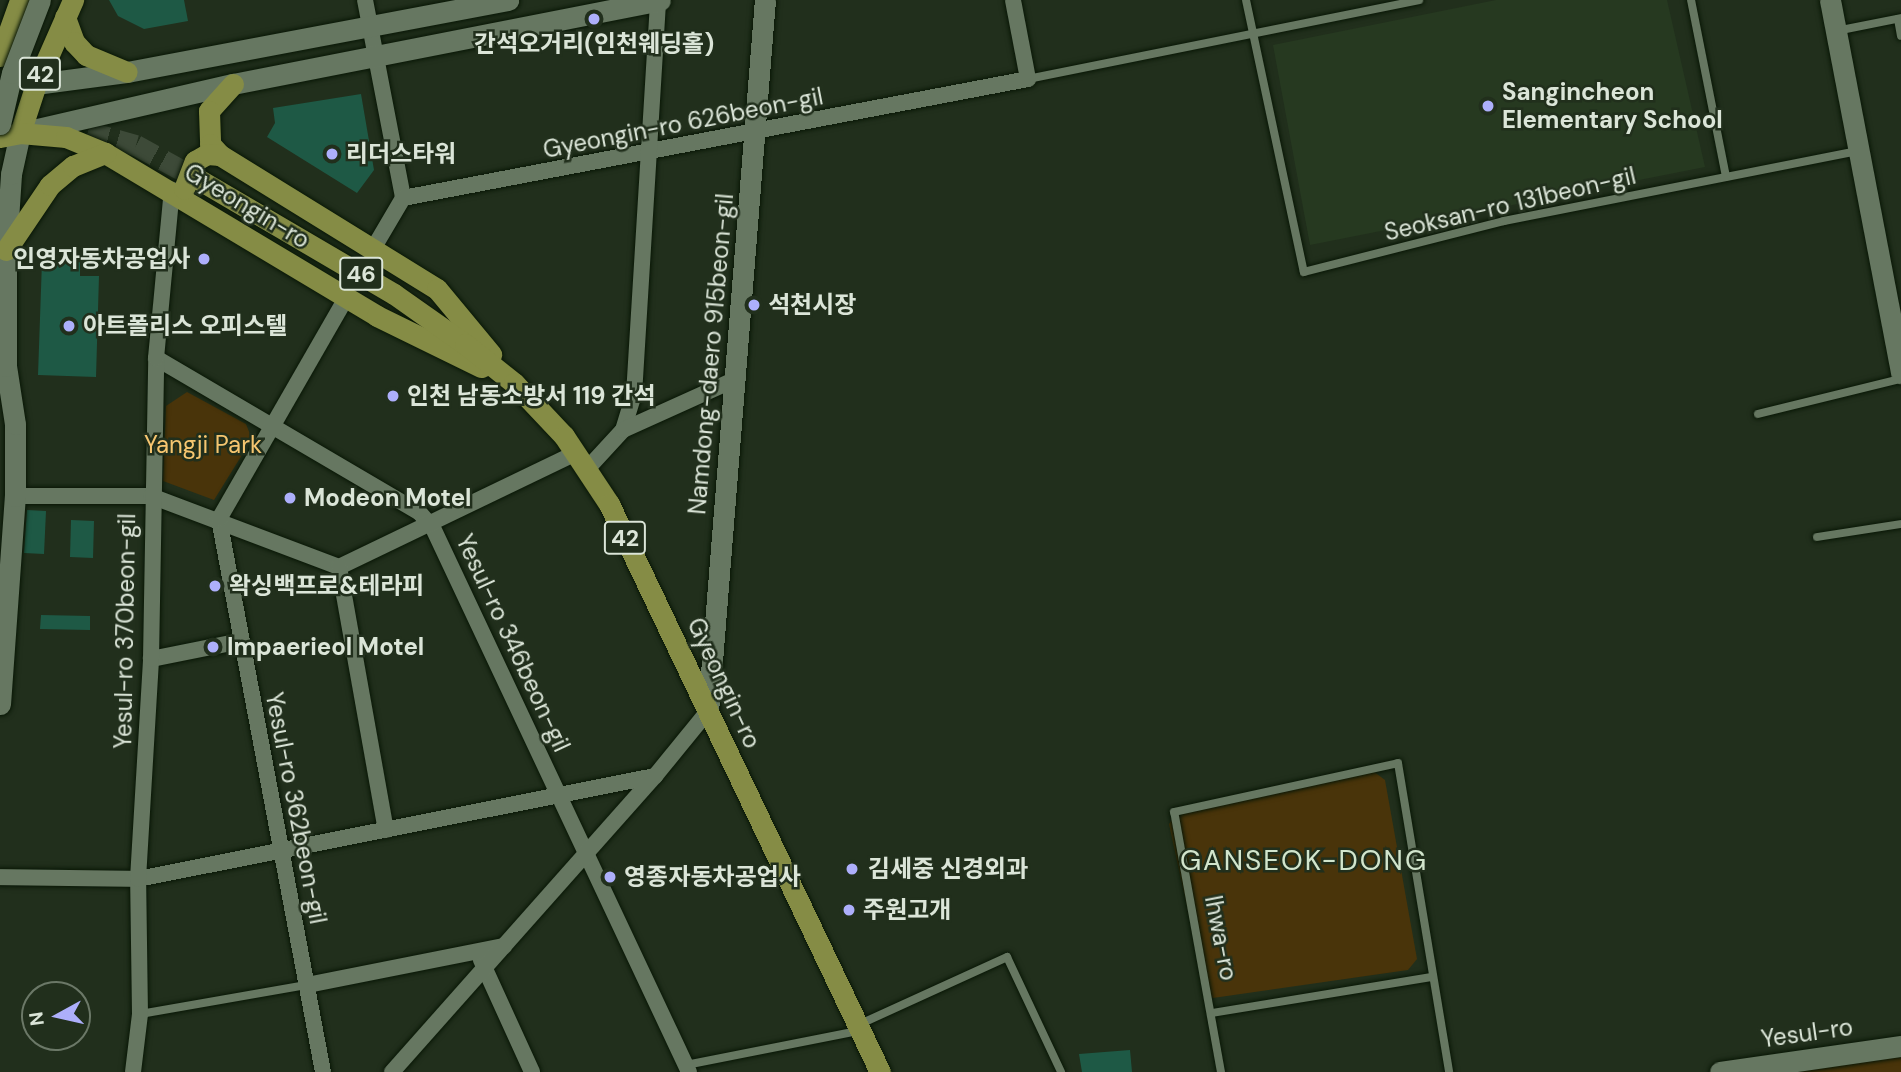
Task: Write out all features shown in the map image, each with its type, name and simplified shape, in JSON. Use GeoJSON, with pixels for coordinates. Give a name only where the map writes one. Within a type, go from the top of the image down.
{"type":"FeatureCollection","features":[{"type":"Feature","properties":{"kind":"main road"},"geometry":{"type":"LineString","coordinates":[[0,124],[12,73],[40,0]]}},
{"type":"Feature","properties":{"kind":"main road"},"geometry":{"type":"LineString","coordinates":[[0,87],[127,72],[508,0]]}},
{"type":"Feature","properties":{"kind":"main road"},"geometry":{"type":"LineString","coordinates":[[0,705],[15,496],[15,424],[6,366],[10,135],[233,83],[659,0]]}},
{"type":"Feature","properties":{"kind":"main road","name":"Namdong-daero 915beon-gil"},"geometry":{"type":"LineString","coordinates":[[708,711],[765,0]]}},
{"type":"Feature","properties":{"kind":"main road"},"geometry":{"type":"LineString","coordinates":[[1830,0],[1901,373]]}},
{"type":"Feature","properties":{"kind":"main road"},"geometry":{"type":"LineString","coordinates":[[69,9],[74,42],[86,55],[127,72]]}},
{"type":"Feature","properties":{"kind":"main road","name":"42"},"geometry":{"type":"LineString","coordinates":[[10,135],[69,9]]}},
{"type":"Feature","properties":{"kind":"main road","name":"42"},"geometry":{"type":"LineString","coordinates":[[0,56],[11,11]]}},
{"type":"Feature","properties":{"kind":"main road"},"geometry":{"type":"LineString","coordinates":[[220,155],[210,144],[208,118],[218,97],[233,83]]}},
{"type":"Feature","properties":{"kind":"main road","name":"Gyeongin-ro"},"geometry":{"type":"LineString","coordinates":[[10,135],[65,137],[105,153],[181,196],[346,298],[514,383]]}},
{"type":"Feature","properties":{"kind":"main road"},"geometry":{"type":"LineString","coordinates":[[6,250],[50,186],[73,166],[105,153]]}},
{"type":"Feature","properties":{"kind":"main road"},"geometry":{"type":"LineString","coordinates":[[181,196],[187,174],[207,154],[220,155]]}},
{"type":"Feature","properties":{"kind":"main road","name":"Gyeongin-ro"},"geometry":{"type":"LineString","coordinates":[[220,155],[437,289],[582,460],[708,711],[880,1072]]}},
{"type":"Feature","properties":{"kind":"main road","name":"Gyeongin-ro"},"geometry":{"type":"LineString","coordinates":[[198,178],[394,293],[514,383]]}},
{"type":"Feature","properties":{"kind":"main road","name":"Yesul-ro"},"geometry":{"type":"LineString","coordinates":[[1720,1072],[1788,1067],[1901,1046]]}},
{"type":"Feature","properties":{"kind":"street"},"geometry":{"type":"LineString","coordinates":[[365,0],[403,198],[373,249]]}},
{"type":"Feature","properties":{"kind":"street"},"geometry":{"type":"LineString","coordinates":[[623,430],[634,395],[646,153],[659,0]]}},
{"type":"Feature","properties":{"kind":"street"},"geometry":{"type":"LineString","coordinates":[[1013,0],[1028,79]]}},
{"type":"Feature","properties":{"kind":"street","name":"Gyeongin-ro 626beon-gil"},"geometry":{"type":"LineString","coordinates":[[403,198],[755,134],[1028,79]]}},
{"type":"Feature","properties":{"kind":"street","name":"Yesul-ro 370beon-gil"},"geometry":{"type":"LineString","coordinates":[[133,1072],[140,1014],[138,879],[151,659],[150,496],[156,358],[181,196]]}},
{"type":"Feature","properties":{"kind":"street"},"geometry":{"type":"LineString","coordinates":[[219,519],[346,298]]}},
{"type":"Feature","properties":{"kind":"street","name":"Yesul-ro 346beon-gil"},"geometry":{"type":"LineString","coordinates":[[156,358],[419,512],[428,522],[587,852],[687,1068]]}},
{"type":"Feature","properties":{"kind":"street"},"geometry":{"type":"LineString","coordinates":[[15,496],[150,496],[219,519],[339,568],[428,522],[582,460],[623,430],[736,379]]}},
{"type":"Feature","properties":{"kind":"street","name":"Yesul-ro 362beon-gil"},"geometry":{"type":"LineString","coordinates":[[219,519],[323,1072]]}},
{"type":"Feature","properties":{"kind":"street"},"geometry":{"type":"LineString","coordinates":[[339,568],[386,830]]}},
{"type":"Feature","properties":{"kind":"street"},"geometry":{"type":"LineString","coordinates":[[151,659],[241,641]]}},
{"type":"Feature","properties":{"kind":"street"},"geometry":{"type":"LineString","coordinates":[[392,1072],[654,776],[708,711]]}},
{"type":"Feature","properties":{"kind":"street"},"geometry":{"type":"LineString","coordinates":[[0,877],[138,879],[281,854],[654,776]]}},
{"type":"Feature","properties":{"kind":"street"},"geometry":{"type":"LineString","coordinates":[[307,985],[504,946]]}},
{"type":"Feature","properties":{"kind":"street"},"geometry":{"type":"LineString","coordinates":[[476,951],[533,1072]]}},
{"type":"Feature","properties":{"kind":"lane"},"geometry":{"type":"LineString","coordinates":[[1246,0],[1252,33]]}},
{"type":"Feature","properties":{"kind":"lane"},"geometry":{"type":"LineString","coordinates":[[1028,79],[1419,0]]}},
{"type":"Feature","properties":{"kind":"lane"},"geometry":{"type":"LineString","coordinates":[[1691,0],[1726,177]]}},
{"type":"Feature","properties":{"kind":"lane"},"geometry":{"type":"LineString","coordinates":[[1836,31],[1900,19],[1901,36]]}},
{"type":"Feature","properties":{"kind":"lane","name":"Seoksan-ro 131beon-gil"},"geometry":{"type":"LineString","coordinates":[[1252,33],[1304,272],[1504,221],[1859,151]]}},
{"type":"Feature","properties":{"kind":"lane"},"geometry":{"type":"LineString","coordinates":[[1758,414],[1901,379]]}},
{"type":"Feature","properties":{"kind":"lane"},"geometry":{"type":"LineString","coordinates":[[1817,537],[1901,524]]}},
{"type":"Feature","properties":{"kind":"lane","name":"Ihwa-ro"},"geometry":{"type":"LineString","coordinates":[[1221,1072],[1174,812],[1398,763],[1432,977]]}},
{"type":"Feature","properties":{"kind":"lane"},"geometry":{"type":"LineString","coordinates":[[687,1068],[859,1028],[1007,957],[1062,1072]]}},
{"type":"Feature","properties":{"kind":"lane"},"geometry":{"type":"LineString","coordinates":[[1212,1013],[1432,977],[1449,1072]]}},
{"type":"Feature","properties":{"kind":"lane"},"geometry":{"type":"LineString","coordinates":[[140,1014],[307,985]]}},
{"type":"Feature","properties":{"kind":"shaded area","name":"Sangincheon Elementary School"},"geometry":{"type":"Polygon","coordinates":[[[1496,0],[1667,0],[1705,167],[1310,245],[1273,45],[1496,0]]]}},
{"type":"Feature","properties":{"kind":"green space","name":"Yangji Park"},"geometry":{"type":"Polygon","coordinates":[[[187,392],[246,424],[252,439],[214,500],[163,481],[166,406],[187,392]]]}},
{"type":"Feature","properties":{"kind":"green space"},"geometry":{"type":"Polygon","coordinates":[[[1373,771],[1385,780],[1417,959],[1408,970],[1213,998],[1205,990],[1169,824],[1177,812],[1373,771]]]}},
{"type":"Feature","properties":{"kind":"green space"},"geometry":{"type":"Polygon","coordinates":[[[1901,1046],[1901,1072],[1720,1072],[1901,1046]]]}},
{"type":"Feature","properties":{"kind":"building"},"geometry":{"type":"Polygon","coordinates":[[[109,0],[184,0],[188,21],[144,29],[118,16],[109,0]]]}},
{"type":"Feature","properties":{"kind":"building","name":"리더스타워"},"geometry":{"type":"Polygon","coordinates":[[[361,94],[374,170],[357,193],[267,137],[275,123],[273,108],[361,94]]]}},
{"type":"Feature","properties":{"kind":"building","name":"아트폴리스 오피스텔"},"geometry":{"type":"Polygon","coordinates":[[[42,261],[80,262],[80,276],[99,276],[96,377],[38,375],[42,261]]]}},
{"type":"Feature","properties":{"kind":"building"},"geometry":{"type":"Polygon","coordinates":[[[27,510],[46,511],[44,554],[24,553],[27,510]]]}},
{"type":"Feature","properties":{"kind":"building"},"geometry":{"type":"Polygon","coordinates":[[[71,520],[94,521],[93,558],[70,557],[71,520]]]}},
{"type":"Feature","properties":{"kind":"building"},"geometry":{"type":"Polygon","coordinates":[[[41,615],[90,616],[90,630],[40,629],[41,615]]]}},
{"type":"Feature","properties":{"kind":"building"},"geometry":{"type":"Polygon","coordinates":[[[1130,1050],[1132,1072],[1082,1072],[1079,1054],[1130,1050]]]}},
{"type":"Feature","properties":{"kind":"tunnel"},"geometry":{"type":"LineString","coordinates":[[58,123],[136,145],[198,179]]}},
{"type":"Feature","properties":{"kind":"place","name":"간석오거리(인천웨딩홀)"},"geometry":{"type":"Point","coordinates":[594,19]}},
{"type":"Feature","properties":{"kind":"place","name":"Sangincheon Elementary School"},"geometry":{"type":"Point","coordinates":[1488,106]}},
{"type":"Feature","properties":{"kind":"place","name":"리더스타워"},"geometry":{"type":"Point","coordinates":[332,154]}},
{"type":"Feature","properties":{"kind":"place","name":"인영자동차공업사"},"geometry":{"type":"Point","coordinates":[204,259]}},
{"type":"Feature","properties":{"kind":"place","name":"석천시장"},"geometry":{"type":"Point","coordinates":[754,305]}},
{"type":"Feature","properties":{"kind":"place","name":"아트폴리스 오피스텔"},"geometry":{"type":"Point","coordinates":[69,326]}},
{"type":"Feature","properties":{"kind":"place","name":"인천 남동소방서 119 간석"},"geometry":{"type":"Point","coordinates":[393,396]}},
{"type":"Feature","properties":{"kind":"place","name":"Modeon Motel"},"geometry":{"type":"Point","coordinates":[290,498]}},
{"type":"Feature","properties":{"kind":"place","name":"왁싱백프로&테라피"},"geometry":{"type":"Point","coordinates":[215,586]}},
{"type":"Feature","properties":{"kind":"place","name":"Impaerieol Motel"},"geometry":{"type":"Point","coordinates":[213,647]}},
{"type":"Feature","properties":{"kind":"place","name":"김세중 신경외과"},"geometry":{"type":"Point","coordinates":[852,869]}},
{"type":"Feature","properties":{"kind":"place","name":"영종자동차공업사"},"geometry":{"type":"Point","coordinates":[610,877]}},
{"type":"Feature","properties":{"kind":"place","name":"주원고개"},"geometry":{"type":"Point","coordinates":[849,910]}},
{"type":"Feature","properties":{"kind":"district","name":"GANSEOK-DONG"},"geometry":{"type":"Point","coordinates":[1304,861]}}]}
